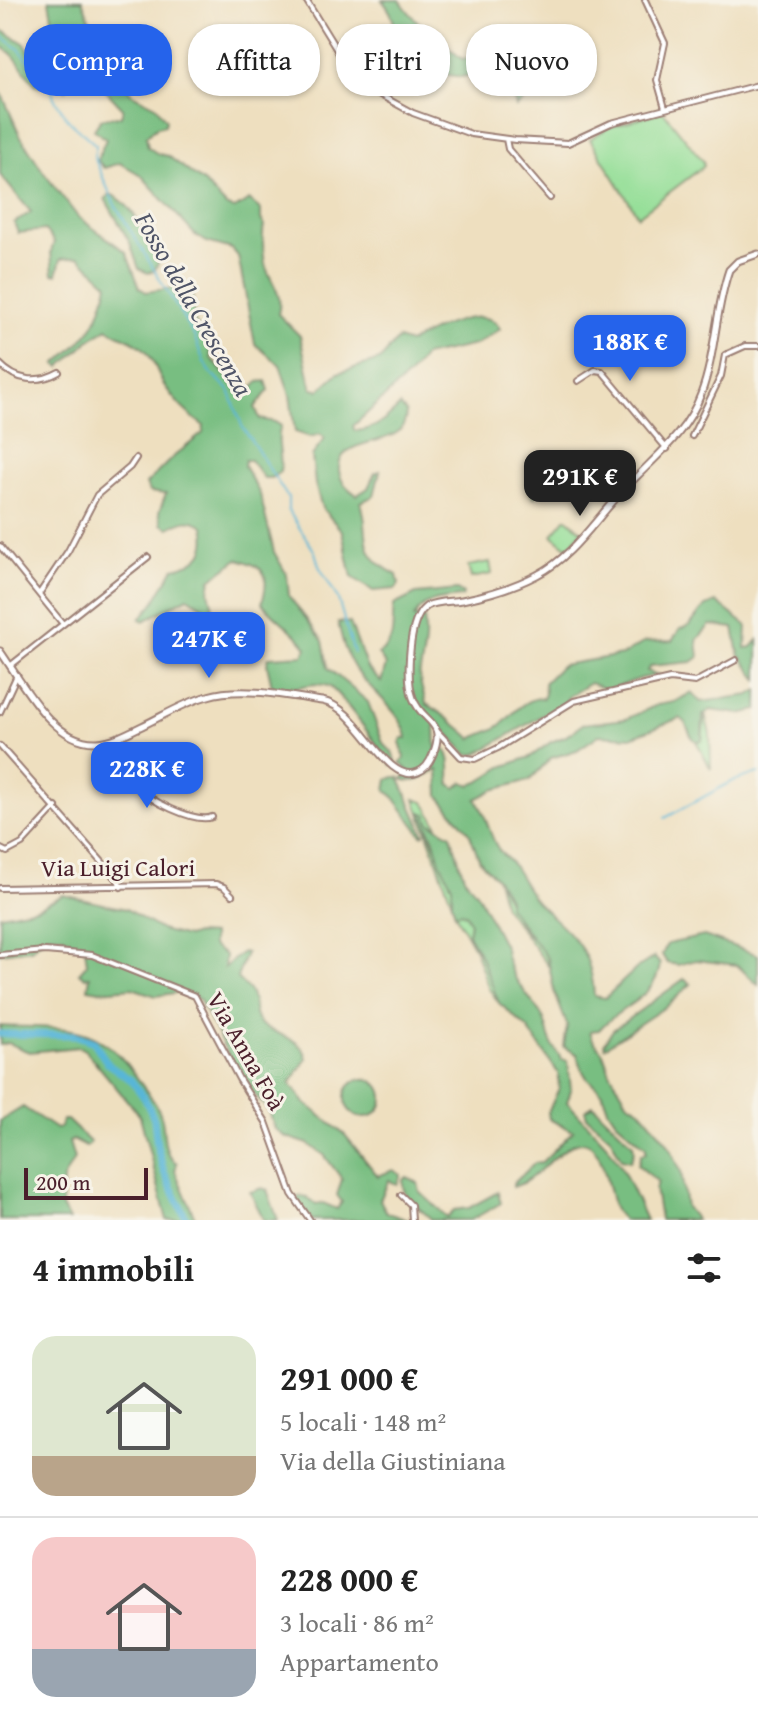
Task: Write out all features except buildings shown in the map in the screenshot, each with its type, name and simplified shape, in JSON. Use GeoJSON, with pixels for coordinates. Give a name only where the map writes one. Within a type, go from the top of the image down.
{"type":"FeatureCollection","features":[{"type":"Feature","properties":{"kind":"street"},"geometry":{"type":"LineString","coordinates":[[306,0],[346,65],[371,90],[439,124],[471,134],[568,143],[611,123],[758,85]]}},
{"type":"Feature","properties":{"kind":"street"},"geometry":{"type":"LineString","coordinates":[[645,0],[665,43],[657,80],[665,108]]}},
{"type":"Feature","properties":{"kind":"street"},"geometry":{"type":"LineString","coordinates":[[506,139],[508,149],[550,198]]}},
{"type":"Feature","properties":{"kind":"street"},"geometry":{"type":"LineString","coordinates":[[736,660],[695,682],[668,679],[576,700],[475,759],[461,757],[438,735],[431,720],[417,706],[411,691],[411,637],[421,610],[512,585],[552,567],[573,549],[619,494],[667,449],[685,426],[703,390],[729,270],[738,261],[758,254]]}},
{"type":"Feature","properties":{"kind":"street"},"geometry":{"type":"LineString","coordinates":[[692,436],[721,376],[725,355],[745,346],[758,346]]}},
{"type":"Feature","properties":{"kind":"street"},"geometry":{"type":"LineString","coordinates":[[0,364],[10,374],[27,379],[45,378],[59,372]]}},
{"type":"Feature","properties":{"kind":"street"},"geometry":{"type":"LineString","coordinates":[[578,381],[595,370],[602,371],[667,449]]}},
{"type":"Feature","properties":{"kind":"street"},"geometry":{"type":"LineString","coordinates":[[39,594],[68,551],[93,500],[136,458]]}},
{"type":"Feature","properties":{"kind":"street"},"geometry":{"type":"LineString","coordinates":[[0,546],[63,624]]}},
{"type":"Feature","properties":{"kind":"street"},"geometry":{"type":"LineString","coordinates":[[10,666],[148,557]]}},
{"type":"Feature","properties":{"kind":"street"},"geometry":{"type":"LineString","coordinates":[[0,651],[51,722],[63,733],[92,742],[118,737],[207,696],[229,693],[262,694],[338,705],[391,766],[400,772],[420,772],[429,764],[438,735]]}},
{"type":"Feature","properties":{"kind":"street"},"geometry":{"type":"LineString","coordinates":[[0,712],[17,675]]}},
{"type":"Feature","properties":{"kind":"street"},"geometry":{"type":"LineString","coordinates":[[118,737],[136,787],[186,817],[204,820],[212,817]]}},
{"type":"Feature","properties":{"kind":"street"},"geometry":{"type":"LineString","coordinates":[[0,746],[56,807],[121,887]]}},
{"type":"Feature","properties":{"kind":"street"},"geometry":{"type":"LineString","coordinates":[[1,849],[7,852],[19,846],[56,807]]}},
{"type":"Feature","properties":{"kind":"street","name":"Via Luigi Calori"},"geometry":{"type":"LineString","coordinates":[[0,888],[216,884],[232,895]]}},
{"type":"Feature","properties":{"kind":"street","name":"Via Anna Foà"},"geometry":{"type":"LineString","coordinates":[[0,955],[45,951],[92,955],[195,996],[239,1079],[266,1122],[292,1194],[310,1220]]}},
{"type":"Feature","properties":{"kind":"street"},"geometry":{"type":"LineString","coordinates":[[401,1195],[411,1205],[412,1220]]}},
{"type":"Feature","properties":{"kind":"green space"},"geometry":{"type":"Polygon","coordinates":[[[49,0],[82,0],[92,24],[53,24],[49,0]]]}},
{"type":"Feature","properties":{"kind":"green space"},"geometry":{"type":"Polygon","coordinates":[[[382,0],[400,0],[420,24],[394,24],[382,0]]]}},
{"type":"Feature","properties":{"kind":"green space"},"geometry":{"type":"Polygon","coordinates":[[[0,29],[24,43],[24,71],[0,46],[0,29]]]}},
{"type":"Feature","properties":{"kind":"green space"},"geometry":{"type":"Polygon","coordinates":[[[450,49],[462,59],[466,58],[466,76],[450,75],[450,49]]]}},
{"type":"Feature","properties":{"kind":"green space"},"geometry":{"type":"Polygon","coordinates":[[[0,90],[20,135],[44,173],[78,217],[126,252],[140,288],[146,292],[179,287],[192,294],[195,323],[209,340],[211,358],[240,392],[249,393],[257,382],[266,381],[269,390],[255,407],[260,419],[281,426],[280,472],[271,478],[264,478],[250,460],[245,460],[244,466],[260,494],[274,552],[287,575],[289,596],[323,641],[328,668],[368,702],[383,743],[396,761],[392,765],[350,709],[328,686],[314,684],[286,689],[272,686],[267,664],[269,657],[303,655],[307,648],[262,603],[266,579],[255,565],[238,559],[211,579],[209,591],[213,608],[207,609],[188,597],[144,621],[140,619],[153,604],[174,568],[190,563],[204,549],[204,526],[190,521],[169,528],[162,524],[159,512],[166,494],[149,492],[146,484],[203,433],[204,426],[173,397],[146,351],[107,328],[60,367],[56,364],[91,330],[108,284],[79,257],[61,259],[57,274],[53,274],[51,252],[54,242],[45,230],[18,233],[14,223],[31,212],[0,175],[0,90]]]}},
{"type":"Feature","properties":{"kind":"green space"},"geometry":{"type":"Polygon","coordinates":[[[111,96],[136,96],[156,106],[166,120],[165,125],[146,136],[148,147],[168,156],[204,183],[227,207],[235,209],[249,200],[261,210],[265,261],[279,296],[278,314],[300,336],[312,389],[319,390],[338,373],[380,360],[398,339],[409,343],[443,326],[470,318],[493,321],[500,329],[475,345],[424,356],[410,374],[353,426],[355,431],[374,426],[400,406],[406,412],[404,424],[398,432],[351,449],[340,461],[339,470],[345,485],[357,495],[368,488],[375,473],[380,471],[374,496],[361,502],[370,552],[375,560],[397,575],[399,584],[396,589],[373,591],[352,577],[342,531],[322,508],[315,484],[312,456],[325,438],[320,434],[310,437],[295,432],[290,395],[280,365],[255,344],[238,256],[232,249],[195,235],[141,175],[120,163],[104,168],[97,160],[106,139],[94,130],[101,119],[121,116],[123,109],[111,96]]]}},
{"type":"Feature","properties":{"kind":"green space"},"geometry":{"type":"Polygon","coordinates":[[[513,96],[528,96],[529,97],[516,107],[513,96]]]}},
{"type":"Feature","properties":{"kind":"green space"},"geometry":{"type":"Polygon","coordinates":[[[663,111],[704,166],[638,216],[590,139],[609,127],[663,111]]]}},
{"type":"Feature","properties":{"kind":"green space"},"geometry":{"type":"Polygon","coordinates":[[[110,194],[126,205],[139,223],[159,261],[155,270],[148,273],[139,269],[130,243],[105,199],[110,194]]]}},
{"type":"Feature","properties":{"kind":"green space"},"geometry":{"type":"Polygon","coordinates":[[[547,475],[553,485],[553,477],[567,475],[569,485],[553,486],[534,497],[528,487],[547,475]]]}},
{"type":"Feature","properties":{"kind":"green space"},"geometry":{"type":"Polygon","coordinates":[[[566,518],[582,531],[568,548],[552,535],[566,518]]]}},
{"type":"Feature","properties":{"kind":"green space"},"geometry":{"type":"Polygon","coordinates":[[[490,562],[492,574],[471,578],[468,566],[490,562]]]}},
{"type":"Feature","properties":{"kind":"green space"},"geometry":{"type":"Polygon","coordinates":[[[457,590],[463,594],[462,597],[428,604],[414,618],[424,618],[425,625],[420,679],[426,704],[472,739],[501,725],[525,703],[543,698],[544,683],[562,665],[622,655],[645,642],[672,641],[680,629],[692,623],[705,607],[716,602],[747,626],[746,648],[752,647],[758,640],[758,680],[739,654],[734,628],[710,625],[697,640],[699,657],[692,662],[650,666],[647,671],[658,675],[608,690],[590,683],[565,702],[477,754],[468,755],[439,724],[435,726],[436,751],[439,744],[447,752],[450,784],[456,788],[463,782],[471,785],[479,782],[502,767],[530,757],[583,724],[626,719],[691,693],[701,702],[750,695],[758,690],[758,710],[739,714],[711,710],[703,715],[702,741],[693,738],[680,718],[631,737],[599,735],[577,750],[551,758],[530,780],[493,790],[476,799],[499,850],[535,899],[570,934],[584,954],[594,996],[605,998],[637,968],[654,957],[660,964],[657,976],[645,993],[599,1030],[590,1031],[627,1101],[640,1109],[667,1142],[681,1171],[686,1207],[696,1220],[660,1220],[655,1189],[658,1182],[638,1165],[641,1154],[646,1153],[646,1147],[616,1121],[602,1092],[581,1068],[577,1054],[564,1047],[567,1025],[554,991],[548,959],[508,906],[508,898],[497,879],[480,861],[469,832],[439,796],[438,770],[417,780],[402,779],[409,771],[400,763],[405,758],[400,743],[402,738],[407,738],[404,729],[393,711],[361,677],[346,652],[338,622],[350,623],[367,668],[381,682],[386,665],[378,654],[391,638],[394,605],[416,594],[457,590]]]}},
{"type":"Feature","properties":{"kind":"green space"},"geometry":{"type":"Polygon","coordinates":[[[705,714],[710,734],[711,769],[696,741],[702,740],[705,714]]]}},
{"type":"Feature","properties":{"kind":"green space"},"geometry":{"type":"Polygon","coordinates":[[[399,777],[422,835],[386,791],[388,779],[399,777]]]}},
{"type":"Feature","properties":{"kind":"green space"},"geometry":{"type":"Polygon","coordinates":[[[415,799],[424,802],[438,826],[430,823],[426,814],[428,831],[452,886],[452,903],[415,799]]]}},
{"type":"Feature","properties":{"kind":"green space"},"geometry":{"type":"Polygon","coordinates":[[[421,812],[426,814],[430,823],[451,835],[464,877],[478,895],[505,948],[514,975],[541,1014],[554,1048],[562,1060],[568,1061],[571,1090],[567,1102],[608,1146],[621,1166],[646,1220],[623,1220],[617,1213],[598,1155],[592,1146],[584,1142],[566,1148],[530,1179],[513,1187],[535,1163],[542,1162],[573,1131],[549,1119],[548,1112],[559,1089],[558,1073],[528,1029],[499,1003],[481,957],[468,934],[470,923],[466,914],[455,914],[452,886],[421,812]]]}},
{"type":"Feature","properties":{"kind":"green space"},"geometry":{"type":"Polygon","coordinates":[[[497,879],[516,918],[543,951],[549,967],[504,906],[497,879]]]}},
{"type":"Feature","properties":{"kind":"green space"},"geometry":{"type":"Polygon","coordinates":[[[63,895],[126,909],[161,930],[187,937],[212,935],[212,946],[225,955],[224,968],[242,952],[246,953],[237,978],[252,996],[259,1023],[295,1042],[305,1051],[307,1058],[290,1084],[305,1103],[345,1135],[378,1176],[393,1170],[401,1175],[397,1185],[389,1180],[380,1200],[387,1213],[409,1220],[312,1220],[297,1199],[299,1196],[307,1197],[316,1205],[323,1203],[337,1209],[342,1202],[337,1195],[342,1179],[324,1155],[275,1129],[269,1111],[241,1079],[199,999],[180,992],[156,996],[132,988],[88,989],[90,976],[79,973],[87,964],[85,948],[62,936],[47,935],[31,949],[0,953],[0,915],[37,908],[63,895]]]}},
{"type":"Feature","properties":{"kind":"green space"},"geometry":{"type":"Polygon","coordinates":[[[455,914],[466,914],[470,923],[468,934],[481,957],[499,1003],[489,989],[475,950],[455,914]]]}},
{"type":"Feature","properties":{"kind":"green space"},"geometry":{"type":"Polygon","coordinates":[[[704,936],[758,955],[758,985],[737,965],[696,960],[678,965],[667,963],[662,955],[667,944],[704,936]]]}},
{"type":"Feature","properties":{"kind":"green space"},"geometry":{"type":"Polygon","coordinates":[[[684,979],[691,984],[668,1005],[605,1047],[604,1043],[613,1030],[684,979]]]}},
{"type":"Feature","properties":{"kind":"green space"},"geometry":{"type":"Polygon","coordinates":[[[0,1026],[80,1032],[111,1048],[125,1062],[158,1109],[166,1150],[177,1163],[175,1171],[196,1220],[167,1220],[140,1116],[86,1051],[79,1047],[29,1052],[8,1043],[0,1045],[0,1026]]]}},
{"type":"Feature","properties":{"kind":"green space"},"geometry":{"type":"Polygon","coordinates":[[[364,1079],[378,1084],[383,1098],[378,1112],[364,1117],[350,1112],[345,1098],[350,1084],[364,1079]]]}},
{"type":"Feature","properties":{"kind":"green space"},"geometry":{"type":"Polygon","coordinates":[[[593,1105],[633,1144],[630,1161],[621,1159],[611,1138],[587,1117],[585,1110],[593,1105]]]}},
{"type":"Feature","properties":{"kind":"green space"},"geometry":{"type":"Polygon","coordinates":[[[23,1107],[56,1129],[60,1128],[62,1120],[67,1120],[90,1142],[86,1147],[73,1140],[69,1142],[74,1159],[63,1179],[62,1207],[69,1220],[0,1220],[0,1121],[23,1107]]]}},
{"type":"Feature","properties":{"kind":"green space"},"geometry":{"type":"Polygon","coordinates":[[[407,1177],[418,1183],[420,1192],[447,1217],[454,1210],[469,1208],[498,1192],[501,1203],[471,1220],[432,1220],[405,1193],[403,1180],[407,1177]]]}},
{"type":"Feature","properties":{"kind":"green space"},"geometry":{"type":"Polygon","coordinates":[[[262,1188],[267,1190],[278,1220],[264,1220],[250,1192],[262,1188]]]}},
{"type":"Feature","properties":{"kind":"waterway","name":"Fosso della Crescenza"},"geometry":{"type":"LineString","coordinates":[[0,35],[18,48],[51,85],[54,98],[68,120],[96,145],[94,157],[114,203],[194,336],[204,362],[229,390],[242,426],[288,498],[288,510],[315,552],[319,566],[338,599],[354,653]]}},
{"type":"Feature","properties":{"kind":"waterway"},"geometry":{"type":"LineString","coordinates":[[665,818],[731,782],[758,773]]}},
{"type":"Feature","properties":{"kind":"waterway"},"geometry":{"type":"LineString","coordinates":[[0,1034],[75,1035],[94,1042],[108,1064],[131,1080],[145,1099],[154,1119],[164,1172],[187,1220]]}}]}
